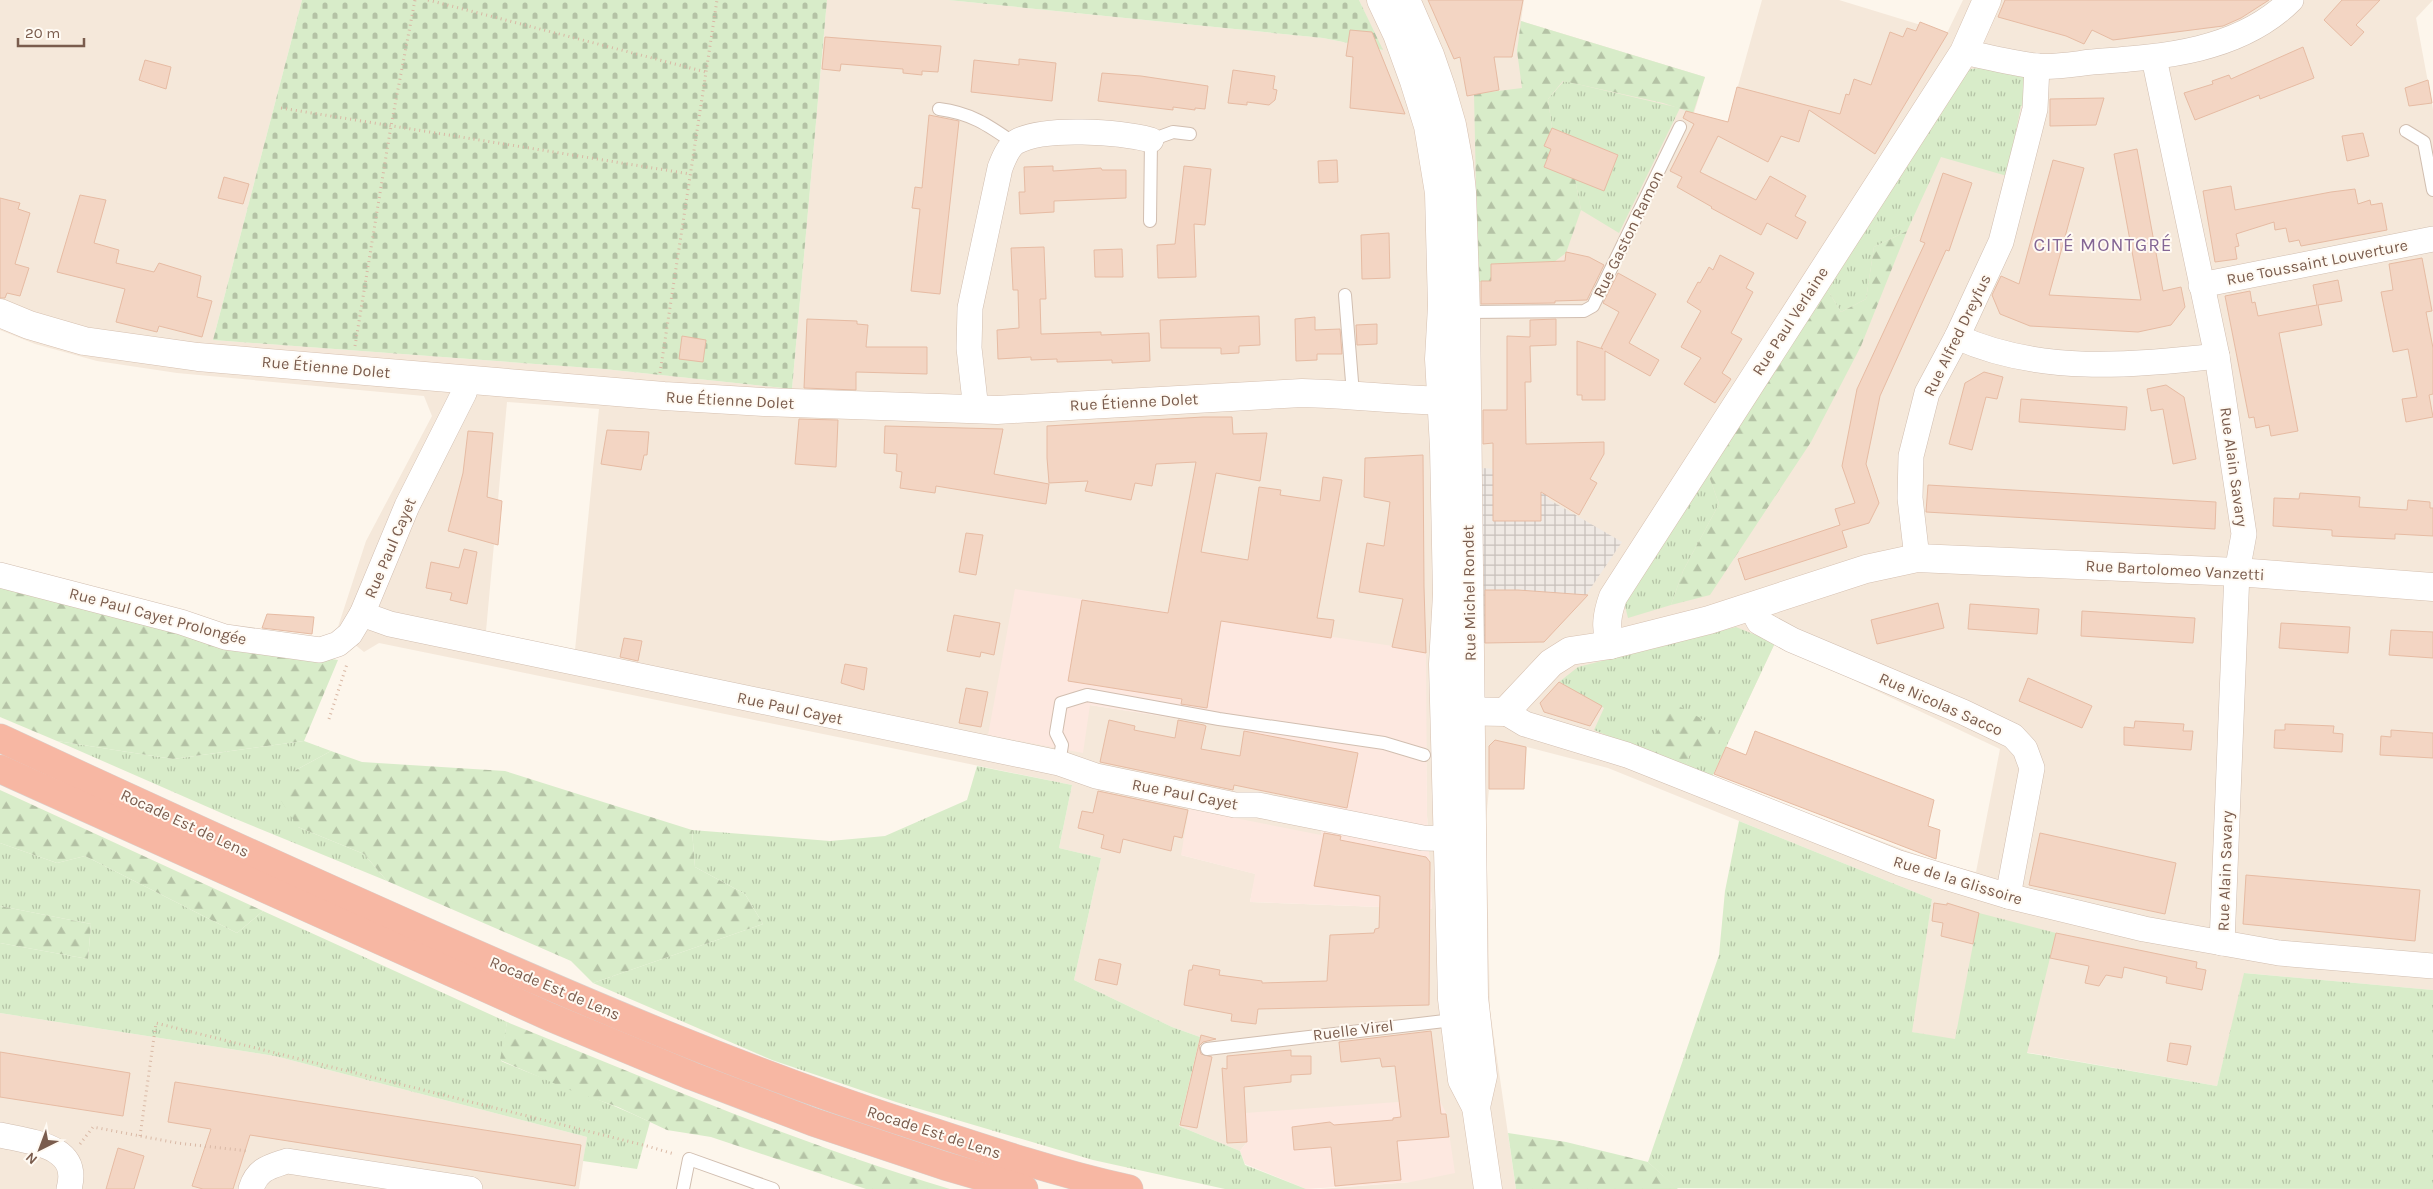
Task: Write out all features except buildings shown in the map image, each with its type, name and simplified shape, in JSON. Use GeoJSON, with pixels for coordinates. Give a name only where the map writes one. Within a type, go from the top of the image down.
{"type":"FeatureCollection","features":[{"type":"Feature","properties":{"kind":"highway","name":"Rocade Est de Lens"},"geometry":{"type":"LineString","coordinates":[[0,738],[344,896],[552,988],[691,1046],[824,1096],[913,1126],[1086,1180],[1129,1189]]}},
{"type":"Feature","properties":{"kind":"highway","name":"Rocade Est de Lens"},"geometry":{"type":"LineString","coordinates":[[0,769],[550,1016],[692,1076],[813,1122],[945,1166],[1024,1189]]}},
{"type":"Feature","properties":{"kind":"street"},"geometry":{"type":"LineString","coordinates":[[1380,0],[1397,34],[1428,126],[1448,168]]}},
{"type":"Feature","properties":{"kind":"street"},"geometry":{"type":"LineString","coordinates":[[1406,0],[1441,86],[1448,168]]}},
{"type":"Feature","properties":{"kind":"street","name":"Rue Paul Verlaine"},"geometry":{"type":"LineString","coordinates":[[1610,645],[1606,632],[1607,615],[1613,598],[1964,52],[1987,0]]}},
{"type":"Feature","properties":{"kind":"street"},"geometry":{"type":"LineString","coordinates":[[1964,52],[2037,66],[2154,58],[2193,51],[2223,42],[2259,24],[2291,0]]}},
{"type":"Feature","properties":{"kind":"street","name":"Rue Alain Savary"},"geometry":{"type":"LineString","coordinates":[[2154,58],[2217,356],[2244,534],[2237,572],[2222,943]]}},
{"type":"Feature","properties":{"kind":"street","name":"Rue Alfred Dreyfus"},"geometry":{"type":"LineString","coordinates":[[1917,558],[1910,498],[1911,456],[1927,393],[1957,337],[2001,242],[2035,109],[2037,66]]}},
{"type":"Feature","properties":{"kind":"street"},"geometry":{"type":"LineString","coordinates":[[976,410],[969,348],[970,308],[1000,168],[1014,143],[1031,136],[1091,133],[1116,133],[1151,140]]}},
{"type":"Feature","properties":{"kind":"street","name":"Rue Michel Rondet"},"geometry":{"type":"LineString","coordinates":[[1448,168],[1466,312],[1454,401],[1444,447],[1447,594],[1443,656],[1446,840],[1465,1021]]}},
{"type":"Feature","properties":{"kind":"street","name":"Rue Michel Rondet"},"geometry":{"type":"LineString","coordinates":[[1448,168],[1440,341],[1454,401],[1471,710],[1473,839],[1465,1021]]}},
{"type":"Feature","properties":{"kind":"street","name":"Rue Toussaint Louverture"},"geometry":{"type":"LineString","coordinates":[[2201,284],[2433,239]]}},
{"type":"Feature","properties":{"kind":"street","name":"Rue Étienne Dolet"},"geometry":{"type":"LineString","coordinates":[[0,313],[29,326],[84,342],[198,357],[656,395],[851,406],[976,410],[1302,392],[1454,401]]}},
{"type":"Feature","properties":{"kind":"street"},"geometry":{"type":"LineString","coordinates":[[1957,337],[1972,344],[2036,360],[2097,365],[2142,365],[2217,356]]}},
{"type":"Feature","properties":{"kind":"street","name":"Rue Paul Cayet"},"geometry":{"type":"LineString","coordinates":[[468,379],[464,393],[407,506],[362,614],[390,624],[1060,763],[1096,776],[1236,805],[1258,805],[1423,838],[1446,840],[1473,839]]}},
{"type":"Feature","properties":{"kind":"street"},"geometry":{"type":"LineString","coordinates":[[1444,712],[1471,710],[1505,712],[1559,657],[1580,648],[1610,645],[1709,620],[1866,570],[1917,558]]}},
{"type":"Feature","properties":{"kind":"street","name":"Rue Bartolomeo Vanzetti"},"geometry":{"type":"LineString","coordinates":[[1917,558],[2237,572],[2433,587]]}},
{"type":"Feature","properties":{"kind":"street","name":"Rue Paul Cayet Prolongée"},"geometry":{"type":"LineString","coordinates":[[0,575],[182,622],[225,637],[320,650],[338,644],[350,634],[362,614]]}},
{"type":"Feature","properties":{"kind":"street","name":"Rue Nicolas Sacco"},"geometry":{"type":"LineString","coordinates":[[1751,607],[1759,622],[1792,640],[1964,712],[2013,736],[2025,749],[2032,768],[2008,896]]}},
{"type":"Feature","properties":{"kind":"street","name":"Rue de la Glissoire"},"geometry":{"type":"LineString","coordinates":[[1505,712],[1525,724],[1627,755],[1899,863],[2008,896],[2144,929],[2279,953],[2433,966]]}},
{"type":"Feature","properties":{"kind":"street"},"geometry":{"type":"LineString","coordinates":[[1465,1021],[1484,1076],[1476,1107],[1488,1189]]}},
{"type":"Feature","properties":{"kind":"street"},"geometry":{"type":"LineString","coordinates":[[0,1134],[58,1151],[68,1162],[73,1175],[69,1189]]}},
{"type":"Feature","properties":{"kind":"street"},"geometry":{"type":"LineString","coordinates":[[251,1189],[255,1177],[269,1166],[287,1161],[470,1189]]}},
{"type":"Feature","properties":{"kind":"lane"},"geometry":{"type":"LineString","coordinates":[[1393,0],[1424,68],[1440,129],[1449,178],[1452,218],[1454,401]]}},
{"type":"Feature","properties":{"kind":"lane"},"geometry":{"type":"LineString","coordinates":[[939,109],[961,111],[976,118],[1014,143]]}},
{"type":"Feature","properties":{"kind":"lane","name":"Rue Gaston Ramon"},"geometry":{"type":"LineString","coordinates":[[1466,312],[1584,310],[1593,306],[1680,127]]}},
{"type":"Feature","properties":{"kind":"lane"},"geometry":{"type":"LineString","coordinates":[[2406,131],[2424,142],[2433,190]]}},
{"type":"Feature","properties":{"kind":"lane"},"geometry":{"type":"LineString","coordinates":[[1150,221],[1151,140],[1173,132],[1190,134]]}},
{"type":"Feature","properties":{"kind":"lane"},"geometry":{"type":"LineString","coordinates":[[1345,295],[1353,394]]}},
{"type":"Feature","properties":{"kind":"lane"},"geometry":{"type":"LineString","coordinates":[[1060,763],[1062,745],[1056,733],[1061,703],[1087,695],[1219,719],[1384,743],[1424,755]]}},
{"type":"Feature","properties":{"kind":"lane","name":"Ruelle Virel"},"geometry":{"type":"LineString","coordinates":[[1207,1049],[1252,1042],[1465,1021]]}},
{"type":"Feature","properties":{"kind":"lane"},"geometry":{"type":"LineString","coordinates":[[683,1189],[689,1159],[773,1189]]}},
{"type":"Feature","properties":{"kind":"path"},"geometry":{"type":"LineString","coordinates":[[352,369],[391,126],[415,0]]}},
{"type":"Feature","properties":{"kind":"path"},"geometry":{"type":"LineString","coordinates":[[428,0],[706,72]]}},
{"type":"Feature","properties":{"kind":"path"},"geometry":{"type":"LineString","coordinates":[[656,395],[717,0]]}},
{"type":"Feature","properties":{"kind":"path"},"geometry":{"type":"LineString","coordinates":[[281,108],[690,174]]}},
{"type":"Feature","properties":{"kind":"path"},"geometry":{"type":"LineString","coordinates":[[329,720],[348,663],[348,652],[343,640]]}},
{"type":"Feature","properties":{"kind":"path"},"geometry":{"type":"LineString","coordinates":[[140,1136],[156,1023],[647,1146],[689,1159]]}},
{"type":"Feature","properties":{"kind":"path"},"geometry":{"type":"LineString","coordinates":[[68,1162],[93,1127],[177,1143],[250,1152],[269,1166]]}},
{"type":"Feature","properties":{"kind":"shaded area"},"geometry":{"type":"Polygon","coordinates":[[[0,0],[302,0],[213,340],[604,369],[792,389],[827,0],[948,0],[1323,38],[1382,50],[1359,0],[1524,0],[1521,21],[1705,77],[1694,113],[1728,122],[1762,0],[1839,0],[1947,33],[1963,0],[2433,0],[2416,18],[2433,109],[2433,990],[2245,973],[2217,1086],[1911,1032],[1932,899],[1608,768],[1527,747],[1524,789],[1489,789],[1486,820],[1490,1010],[1516,1189],[1320,1189],[1411,1182],[1246,1113],[1247,1142],[1240,1151],[1179,1126],[1200,1037],[1172,1027],[1074,980],[1101,858],[1059,848],[1072,785],[379,643],[364,652],[337,630],[366,541],[432,416],[424,396],[177,373],[97,361],[35,344],[0,330],[0,0]],[[507,402],[486,631],[575,650],[599,409],[507,402]],[[1555,472],[1548,499],[1564,476],[1555,472]],[[1775,643],[1712,777],[1942,864],[1976,872],[2000,749],[1775,643]],[[1425,651],[1090,705],[1245,729],[1234,785],[1326,804],[1321,836],[1181,855],[1256,874],[1250,902],[1432,909],[1427,815],[1425,651]]]}},
{"type":"Feature","properties":{"kind":"shaded area"},"geometry":{"type":"Polygon","coordinates":[[[1481,468],[1555,472],[1564,475],[1548,499],[1622,542],[1586,595],[1544,642],[1483,643],[1481,468]]]}},
{"type":"Feature","properties":{"kind":"shaded area"},"geometry":{"type":"Polygon","coordinates":[[[1015,589],[1426,651],[1427,815],[1432,909],[1250,902],[1255,874],[1181,855],[1189,809],[1321,835],[1326,804],[1234,785],[1245,729],[1090,705],[1083,753],[988,735],[1015,589]]]}},
{"type":"Feature","properties":{"kind":"shaded area"},"geometry":{"type":"Polygon","coordinates":[[[0,1013],[275,1056],[587,1137],[579,1189],[0,1189],[0,1013]]]}},
{"type":"Feature","properties":{"kind":"shaded area"},"geometry":{"type":"Polygon","coordinates":[[[1439,1099],[1446,1113],[1455,1173],[1411,1182],[1306,1189],[1245,1164],[1240,1151],[1247,1142],[1245,1113],[1439,1099]]]}},
{"type":"Feature","properties":{"kind":"green space"},"geometry":{"type":"Polygon","coordinates":[[[302,0],[827,0],[792,389],[604,369],[213,340],[302,0]]]}},
{"type":"Feature","properties":{"kind":"green space"},"geometry":{"type":"Polygon","coordinates":[[[948,0],[1359,0],[1383,50],[1323,38],[948,0]]]}},
{"type":"Feature","properties":{"kind":"green space"},"geometry":{"type":"Polygon","coordinates":[[[1521,21],[1705,77],[1693,113],[1663,103],[1563,81],[1548,99],[1552,128],[1544,146],[1551,149],[1544,167],[1575,179],[1581,210],[1566,253],[1554,262],[1491,264],[1491,281],[1478,282],[1474,94],[1522,88],[1517,51],[1521,21]]]}},
{"type":"Feature","properties":{"kind":"green space"},"geometry":{"type":"Polygon","coordinates":[[[2000,66],[2027,74],[2027,106],[2021,106],[2007,176],[1941,157],[1907,231],[1874,247],[1866,299],[1841,312],[1824,284],[1959,77],[1971,69],[2000,66]]]}},
{"type":"Feature","properties":{"kind":"green space"},"geometry":{"type":"Polygon","coordinates":[[[1564,81],[1680,108],[1619,233],[1581,210],[1575,179],[1604,191],[1618,155],[1552,128],[1548,99],[1564,81]]]}},
{"type":"Feature","properties":{"kind":"green space"},"geometry":{"type":"Polygon","coordinates":[[[1907,231],[1861,346],[1811,442],[1710,595],[1671,605],[1683,571],[1719,504],[1705,465],[1824,284],[1841,312],[1866,299],[1874,247],[1907,231]]]}},
{"type":"Feature","properties":{"kind":"green space"},"geometry":{"type":"Polygon","coordinates":[[[1705,465],[1719,504],[1683,571],[1671,605],[1628,618],[1622,594],[1705,465]]]}},
{"type":"Feature","properties":{"kind":"green space"},"geometry":{"type":"Polygon","coordinates":[[[0,582],[230,643],[338,660],[304,741],[173,759],[57,741],[0,717],[0,582]]]}},
{"type":"Feature","properties":{"kind":"green space"},"geometry":{"type":"Polygon","coordinates":[[[1736,627],[1775,643],[1712,777],[1685,766],[1691,752],[1719,730],[1644,751],[1594,730],[1604,708],[1559,682],[1578,667],[1736,627]]]}},
{"type":"Feature","properties":{"kind":"green space"},"geometry":{"type":"Polygon","coordinates":[[[1675,704],[1720,729],[1706,754],[1691,752],[1685,766],[1644,751],[1675,704]]]}},
{"type":"Feature","properties":{"kind":"green space"},"geometry":{"type":"Polygon","coordinates":[[[57,741],[173,759],[304,741],[331,751],[296,770],[298,827],[364,854],[387,881],[226,815],[57,741]]]}},
{"type":"Feature","properties":{"kind":"green space"},"geometry":{"type":"Polygon","coordinates":[[[331,751],[362,762],[505,771],[692,830],[695,867],[745,894],[763,924],[593,983],[571,961],[387,881],[364,854],[298,827],[280,799],[296,770],[331,751]]]}},
{"type":"Feature","properties":{"kind":"green space"},"geometry":{"type":"Polygon","coordinates":[[[977,766],[1072,785],[1059,848],[1101,858],[1074,980],[1172,1027],[1200,1037],[1179,1126],[1240,1151],[1245,1165],[1306,1189],[1225,1189],[1093,1160],[896,1102],[772,1060],[593,983],[763,924],[745,894],[695,867],[692,830],[830,841],[885,836],[967,800],[977,766]]]}},
{"type":"Feature","properties":{"kind":"green space"},"geometry":{"type":"Polygon","coordinates":[[[0,790],[263,911],[237,933],[85,856],[57,863],[0,843],[0,790]]]}},
{"type":"Feature","properties":{"kind":"green space"},"geometry":{"type":"Polygon","coordinates":[[[1739,821],[1932,899],[1912,1032],[1955,1039],[1979,913],[2056,933],[2027,1053],[2217,1086],[2244,973],[2433,990],[2433,1189],[1676,1188],[1648,1162],[1719,955],[1725,891],[1739,821]]]}},
{"type":"Feature","properties":{"kind":"green space"},"geometry":{"type":"Polygon","coordinates":[[[0,843],[57,863],[85,856],[237,933],[263,911],[507,1022],[501,1061],[650,1122],[637,1169],[583,1161],[587,1137],[275,1056],[0,1013],[0,943],[88,959],[91,924],[0,906],[0,843]]]}},
{"type":"Feature","properties":{"kind":"green space"},"geometry":{"type":"Polygon","coordinates":[[[0,906],[91,924],[88,959],[0,943],[0,906]]]}},
{"type":"Feature","properties":{"kind":"green space"},"geometry":{"type":"Polygon","coordinates":[[[507,1022],[782,1132],[950,1189],[866,1189],[711,1137],[667,1130],[618,1107],[567,1089],[500,1060],[507,1022]]]}},
{"type":"Feature","properties":{"kind":"green space"},"geometry":{"type":"Polygon","coordinates":[[[1508,1133],[1566,1142],[1648,1162],[1678,1189],[1516,1189],[1508,1133]]]}},
{"type":"Feature","properties":{"kind":"district","name":"CITÉ MONTGRÉ"},"geometry":{"type":"Point","coordinates":[2103,245]}}]}
